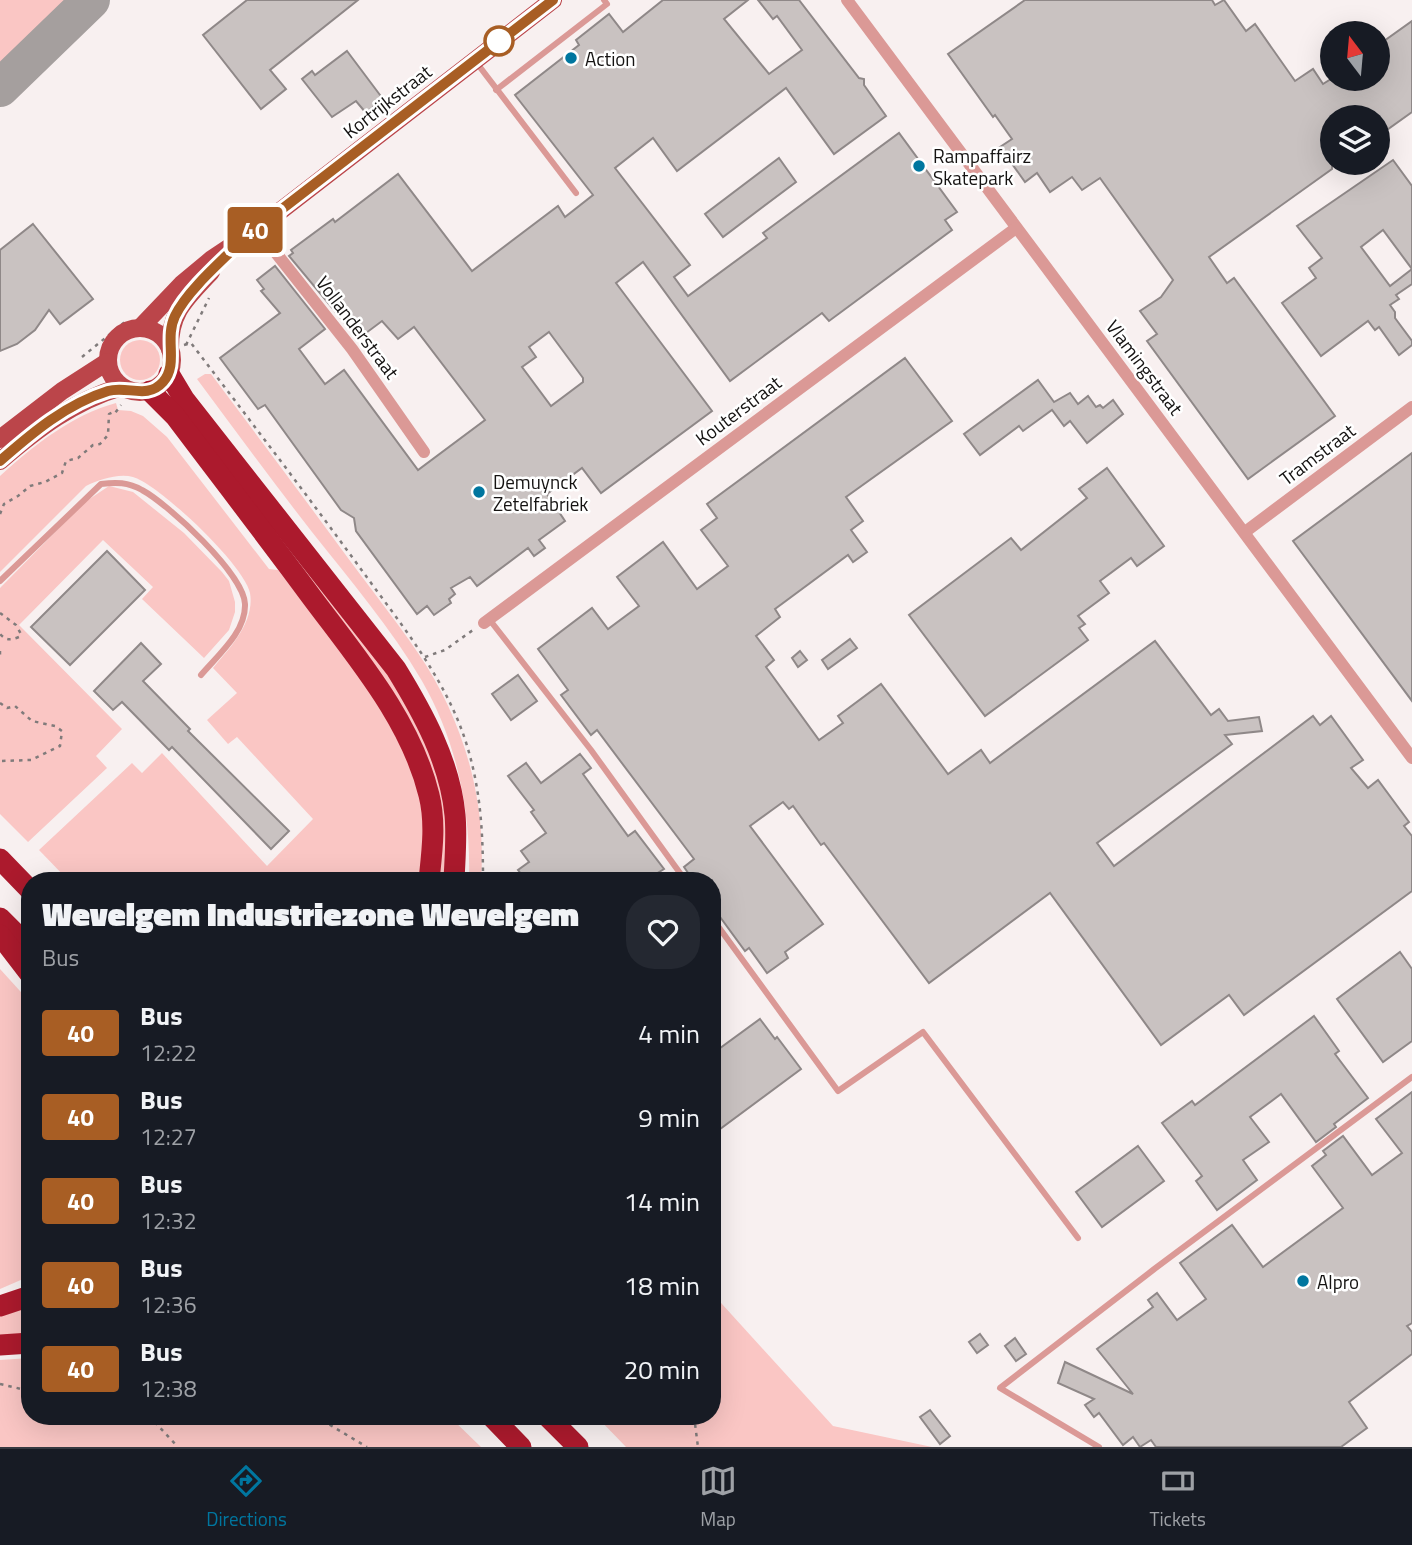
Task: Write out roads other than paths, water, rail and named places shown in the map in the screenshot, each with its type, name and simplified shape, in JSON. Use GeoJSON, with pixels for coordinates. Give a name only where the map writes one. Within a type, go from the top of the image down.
{"type":"FeatureCollection","features":[{"type":"Feature","properties":{"kind":"highway"},"geometry":{"type":"LineString","coordinates":[[169,374],[184,399],[396,669],[419,708],[437,745],[455,812],[454,872]]}},
{"type":"Feature","properties":{"kind":"highway"},"geometry":{"type":"LineString","coordinates":[[150,391],[176,416],[390,705],[419,763],[430,798],[433,835],[430,872]]}},
{"type":"Feature","properties":{"kind":"highway"},"geometry":{"type":"LineString","coordinates":[[0,859],[21,881]]}},
{"type":"Feature","properties":{"kind":"highway"},"geometry":{"type":"LineString","coordinates":[[0,918],[21,939]]}},
{"type":"Feature","properties":{"kind":"highway"},"geometry":{"type":"LineString","coordinates":[[0,935],[21,962]]}},
{"type":"Feature","properties":{"kind":"highway"},"geometry":{"type":"LineString","coordinates":[[0,1306],[21,1299]]}},
{"type":"Feature","properties":{"kind":"highway"},"geometry":{"type":"LineString","coordinates":[[0,1345],[21,1344]]}},
{"type":"Feature","properties":{"kind":"highway"},"geometry":{"type":"LineString","coordinates":[[492,1425],[517,1442]]}},
{"type":"Feature","properties":{"kind":"highway"},"geometry":{"type":"LineString","coordinates":[[500,1425],[517,1442]]}},
{"type":"Feature","properties":{"kind":"highway"},"geometry":{"type":"LineString","coordinates":[[556,1425],[578,1447]]}},
{"type":"Feature","properties":{"kind":"main road","name":"Kortrijkstraat"},"geometry":{"type":"LineString","coordinates":[[140,328],[182,284],[212,259],[252,232],[553,0]]}},
{"type":"Feature","properties":{"kind":"main road","name":"Kortrijkstraat"},"geometry":{"type":"LineString","coordinates":[[178,347],[169,330],[176,312],[252,232]]}},
{"type":"Feature","properties":{"kind":"main road"},"geometry":{"type":"LineString","coordinates":[[140,328],[153,331],[178,347],[169,374],[161,384],[150,391],[135,392],[121,387],[112,377],[107,362],[109,348],[116,339],[127,331],[140,328]]}},
{"type":"Feature","properties":{"kind":"main road"},"geometry":{"type":"LineString","coordinates":[[0,439],[62,391],[107,362]]}},
{"type":"Feature","properties":{"kind":"main road"},"geometry":{"type":"LineString","coordinates":[[0,461],[55,416],[92,397],[121,387]]}},
{"type":"Feature","properties":{"kind":"street","name":"Vlamingstraat"},"geometry":{"type":"LineString","coordinates":[[847,0],[1412,758]]}},
{"type":"Feature","properties":{"kind":"street","name":"Kouterstraat"},"geometry":{"type":"LineString","coordinates":[[486,621],[1016,228]]}},
{"type":"Feature","properties":{"kind":"street","name":"Vollanderstraat"},"geometry":{"type":"LineString","coordinates":[[252,232],[360,360],[424,452]]}},
{"type":"Feature","properties":{"kind":"street","name":"Tramstraat"},"geometry":{"type":"LineString","coordinates":[[1245,532],[1412,407]]}},
{"type":"Feature","properties":{"kind":"lane"},"geometry":{"type":"LineString","coordinates":[[496,90],[607,4],[604,0]]}},
{"type":"Feature","properties":{"kind":"lane"},"geometry":{"type":"LineString","coordinates":[[474,61],[576,193]]}},
{"type":"Feature","properties":{"kind":"lane"},"geometry":{"type":"LineString","coordinates":[[0,581],[101,484],[119,481],[143,490],[224,562],[237,581],[245,600],[244,616],[237,632],[201,675]]}},
{"type":"Feature","properties":{"kind":"lane"},"geometry":{"type":"LineString","coordinates":[[486,621],[591,751],[679,872]]}},
{"type":"Feature","properties":{"kind":"lane"},"geometry":{"type":"LineString","coordinates":[[721,930],[838,1091],[923,1032],[1078,1238]]}},
{"type":"Feature","properties":{"kind":"lane"},"geometry":{"type":"LineString","coordinates":[[1099,1447],[1000,1388],[1412,1077]]}},
{"type":"Feature","properties":{"kind":"place","name":"Action"},"geometry":{"type":"Point","coordinates":[571,58]}},
{"type":"Feature","properties":{"kind":"place","name":"Rampaffairz Skatepark"},"geometry":{"type":"Point","coordinates":[919,166]}},
{"type":"Feature","properties":{"kind":"place","name":"Demuynck Zetelfabriek"},"geometry":{"type":"Point","coordinates":[479,492]}},
{"type":"Feature","properties":{"kind":"place","name":"Alpro"},"geometry":{"type":"Point","coordinates":[1303,1281]}}]}
